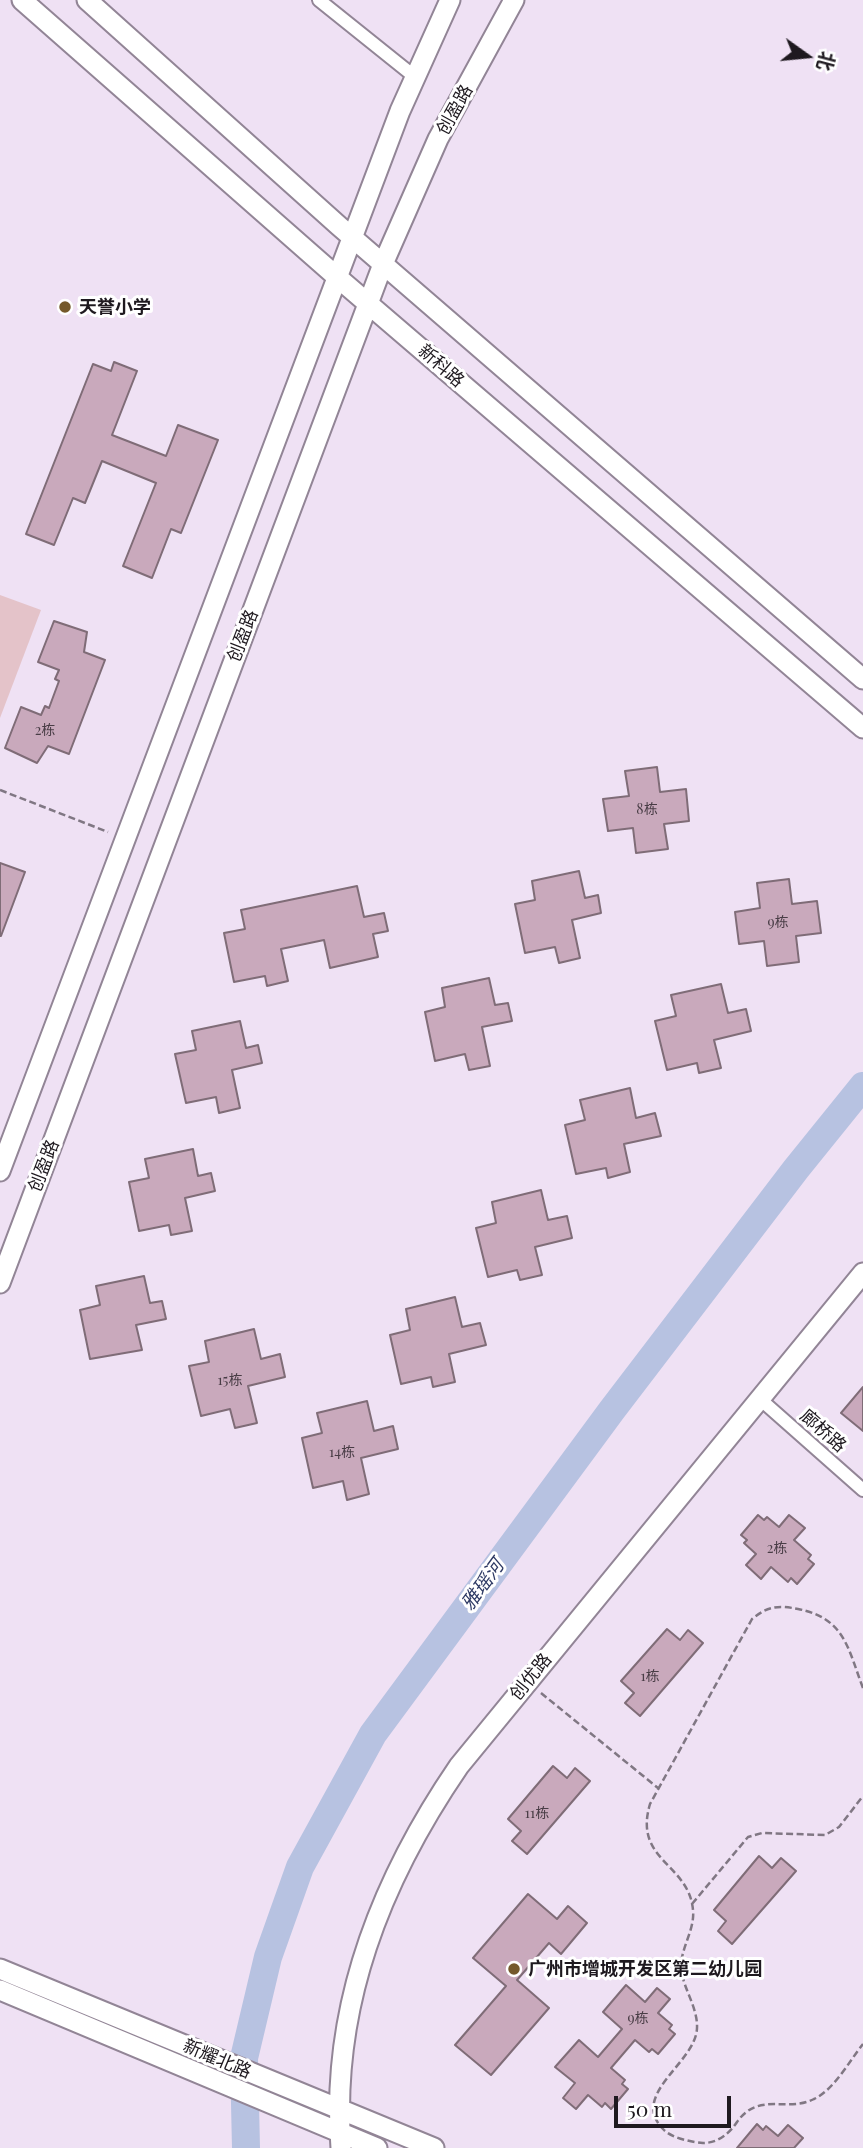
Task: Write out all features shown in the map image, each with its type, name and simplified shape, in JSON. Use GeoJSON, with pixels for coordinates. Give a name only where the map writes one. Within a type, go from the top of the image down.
{"type":"FeatureCollection","features":[{"type":"Feature","properties":{"kind":"street","name":"新科路"},"geometry":{"type":"LineString","coordinates":[[22,0],[368,304],[863,728]]}},
{"type":"Feature","properties":{"kind":"street"},"geometry":{"type":"LineString","coordinates":[[87,0],[352,237],[863,678]]}},
{"type":"Feature","properties":{"kind":"street"},"geometry":{"type":"LineString","coordinates":[[319,0],[415,76]]}},
{"type":"Feature","properties":{"kind":"street"},"geometry":{"type":"LineString","coordinates":[[0,1171],[352,237],[415,76],[450,0]]}},
{"type":"Feature","properties":{"kind":"street","name":"创盈路"},"geometry":{"type":"LineString","coordinates":[[0,1283],[383,264],[438,139],[514,0]]}},
{"type":"Feature","properties":{"kind":"street","name":"创优路"},"geometry":{"type":"LineString","coordinates":[[340,2140],[344,2048],[354,1987],[371,1928],[395,1871],[424,1817],[458,1766],[863,1273]]}},
{"type":"Feature","properties":{"kind":"street","name":"廊桥路"},"geometry":{"type":"LineString","coordinates":[[760,1399],[863,1490]]}},
{"type":"Feature","properties":{"kind":"street","name":"新耀北路"},"geometry":{"type":"LineString","coordinates":[[0,1969],[434,2148]]}},
{"type":"Feature","properties":{"kind":"street","name":"新耀北路"},"geometry":{"type":"LineString","coordinates":[[0,1990],[306,2118],[340,2140],[377,2148]]}},
{"type":"Feature","properties":{"kind":"path"},"geometry":{"type":"LineString","coordinates":[[0,790],[126,839]]}},
{"type":"Feature","properties":{"kind":"path"},"geometry":{"type":"LineString","coordinates":[[863,1688],[844,1638],[834,1623],[820,1614],[804,1610],[780,1606],[764,1609],[752,1619],[659,1789],[646,1818],[646,1833],[651,1848],[681,1879],[692,1904],[694,1913],[682,1951],[681,1971],[697,2027],[694,2041],[659,2088],[654,2100],[659,2125],[667,2134],[704,2143],[719,2140],[731,2131],[747,2110],[757,2105],[811,2101],[823,2095],[863,2044]]}},
{"type":"Feature","properties":{"kind":"path"},"geometry":{"type":"LineString","coordinates":[[527,1682],[659,1789]]}},
{"type":"Feature","properties":{"kind":"path"},"geometry":{"type":"LineString","coordinates":[[692,1904],[747,1837],[762,1832],[825,1835],[839,1827],[863,1796]]}},
{"type":"Feature","properties":{"kind":"shaded area"},"geometry":{"type":"Polygon","coordinates":[[[0,595],[41,610],[0,718],[0,595]]]}},
{"type":"Feature","properties":{"kind":"building"},"geometry":{"type":"Polygon","coordinates":[[[114,362],[137,371],[112,435],[166,456],[178,425],[218,440],[181,533],[171,529],[152,578],[123,566],[156,483],[102,461],[85,503],[73,498],[54,545],[26,534],[93,364],[111,371],[114,362]]]}},
{"type":"Feature","properties":{"kind":"building"},"geometry":{"type":"Polygon","coordinates":[[[54,621],[87,632],[84,652],[105,660],[69,754],[48,746],[37,763],[5,748],[21,707],[41,715],[45,706],[49,708],[59,681],[55,679],[59,670],[38,662],[54,621]]]}},
{"type":"Feature","properties":{"kind":"building"},"geometry":{"type":"Polygon","coordinates":[[[657,767],[660,792],[686,789],[689,821],[664,824],[668,849],[636,853],[633,828],[608,831],[603,799],[629,796],[625,771],[657,767]]]}},
{"type":"Feature","properties":{"kind":"building"},"geometry":{"type":"Polygon","coordinates":[[[0,863],[25,872],[1,936],[0,936],[0,863]]]}},
{"type":"Feature","properties":{"kind":"building"},"geometry":{"type":"Polygon","coordinates":[[[579,871],[585,898],[598,895],[601,913],[572,920],[580,958],[559,963],[555,947],[525,953],[515,904],[535,900],[532,881],[579,871]]]}},
{"type":"Feature","properties":{"kind":"building"},"geometry":{"type":"Polygon","coordinates":[[[789,879],[792,904],[817,901],[821,933],[796,936],[799,962],[767,966],[764,941],[739,944],[735,912],[760,908],[757,883],[789,879]]]}},
{"type":"Feature","properties":{"kind":"building"},"geometry":{"type":"Polygon","coordinates":[[[357,886],[364,917],[384,913],[388,931],[373,934],[378,957],[330,968],[324,940],[281,949],[288,981],[267,986],[265,976],[234,982],[224,933],[245,929],[241,910],[357,886]]]}},
{"type":"Feature","properties":{"kind":"building"},"geometry":{"type":"Polygon","coordinates":[[[489,978],[495,1005],[508,1003],[512,1021],[482,1027],[490,1066],[469,1070],[465,1054],[435,1061],[425,1012],[445,1007],[442,988],[489,978]]]}},
{"type":"Feature","properties":{"kind":"building"},"geometry":{"type":"Polygon","coordinates":[[[721,984],[728,1013],[746,1009],[751,1031],[714,1040],[721,1068],[699,1073],[697,1063],[667,1070],[655,1021],[676,1016],[671,995],[721,984]]]}},
{"type":"Feature","properties":{"kind":"building"},"geometry":{"type":"Polygon","coordinates":[[[240,1021],[246,1048],[258,1045],[262,1063],[232,1070],[240,1108],[219,1113],[216,1097],[186,1103],[175,1054],[196,1050],[192,1031],[240,1021]]]}},
{"type":"Feature","properties":{"kind":"building"},"geometry":{"type":"Polygon","coordinates":[[[630,1088],[636,1118],[655,1113],[661,1136],[624,1144],[630,1172],[608,1178],[606,1168],[576,1174],[565,1125],[585,1120],[580,1100],[630,1088]]]}},
{"type":"Feature","properties":{"kind":"building"},"geometry":{"type":"Polygon","coordinates":[[[193,1149],[198,1176],[211,1173],[215,1191],[185,1198],[192,1231],[171,1235],[169,1225],[139,1231],[129,1182],[149,1178],[145,1159],[193,1149]]]}},
{"type":"Feature","properties":{"kind":"building"},"geometry":{"type":"Polygon","coordinates":[[[541,1190],[548,1220],[567,1216],[572,1238],[535,1247],[542,1275],[520,1280],[517,1270],[488,1277],[476,1228],[496,1223],[492,1202],[541,1190]]]}},
{"type":"Feature","properties":{"kind":"building"},"geometry":{"type":"Polygon","coordinates":[[[144,1276],[150,1303],[162,1301],[166,1319],[136,1325],[142,1350],[90,1359],[80,1310],[100,1305],[96,1286],[144,1276]]]}},
{"type":"Feature","properties":{"kind":"building"},"geometry":{"type":"Polygon","coordinates":[[[455,1297],[462,1327],[480,1323],[486,1345],[449,1354],[455,1382],[433,1387],[431,1377],[401,1384],[390,1335],[410,1330],[406,1309],[455,1297]]]}},
{"type":"Feature","properties":{"kind":"building"},"geometry":{"type":"Polygon","coordinates":[[[254,1329],[261,1359],[280,1354],[285,1377],[248,1386],[257,1423],[235,1428],[230,1409],[201,1416],[189,1366],[209,1362],[205,1341],[254,1329]]]}},
{"type":"Feature","properties":{"kind":"building"},"geometry":{"type":"Polygon","coordinates":[[[863,1387],[863,1431],[841,1413],[863,1387]]]}},
{"type":"Feature","properties":{"kind":"building"},"geometry":{"type":"Polygon","coordinates":[[[367,1401],[374,1431],[393,1426],[398,1449],[361,1458],[369,1494],[347,1500],[343,1481],[313,1488],[302,1438],[322,1433],[317,1413],[367,1401]]]}},
{"type":"Feature","properties":{"kind":"building"},"geometry":{"type":"Polygon","coordinates":[[[758,1515],[764,1520],[767,1517],[779,1527],[789,1515],[805,1528],[794,1540],[811,1555],[808,1559],[814,1564],[797,1584],[791,1578],[788,1582],[771,1567],[761,1579],[746,1565],[756,1554],[744,1543],[747,1540],[741,1535],[758,1515]]]}},
{"type":"Feature","properties":{"kind":"building"},"geometry":{"type":"Polygon","coordinates":[[[667,1629],[680,1640],[688,1630],[703,1643],[640,1716],[625,1703],[634,1693],[621,1681],[667,1629]]]}},
{"type":"Feature","properties":{"kind":"building"},"geometry":{"type":"Polygon","coordinates":[[[553,1766],[567,1778],[575,1768],[590,1781],[527,1854],[512,1841],[521,1831],[508,1819],[553,1766]]]}},
{"type":"Feature","properties":{"kind":"building"},"geometry":{"type":"Polygon","coordinates":[[[759,1856],[772,1868],[781,1858],[796,1871],[732,1944],[718,1931],[726,1921],[714,1910],[759,1856]]]}},
{"type":"Feature","properties":{"kind":"building"},"geometry":{"type":"Polygon","coordinates":[[[528,1894],[557,1919],[568,1906],[587,1923],[561,1954],[549,1943],[517,1980],[549,2008],[491,2075],[455,2045],[506,1986],[473,1958],[528,1894]]]}},
{"type":"Feature","properties":{"kind":"building"},"geometry":{"type":"Polygon","coordinates":[[[626,1985],[645,2002],[657,1988],[670,1999],[658,2013],[672,2025],[669,2029],[675,2034],[658,2054],[652,2049],[649,2052],[635,2040],[611,2068],[625,2080],[622,2084],[628,2089],[611,2109],[605,2103],[602,2107],[588,2095],[576,2109],[563,2098],[575,2083],[555,2067],[579,2040],[598,2057],[622,2029],[603,2012],[626,1985]]]}},
{"type":"Feature","properties":{"kind":"building"},"geometry":{"type":"Polygon","coordinates":[[[757,2124],[763,2130],[766,2126],[778,2136],[788,2125],[803,2138],[794,2148],[737,2148],[757,2124]]]}},
{"type":"Feature","properties":{"kind":"waterway","name":"雅瑶河"},"geometry":{"type":"LineString","coordinates":[[246,2148],[244,2058],[268,1957],[300,1867],[373,1734],[612,1410],[796,1169],[863,1086]]}},
{"type":"Feature","properties":{"kind":"place","name":"天誉小学"},"geometry":{"type":"Point","coordinates":[65,307]}},
{"type":"Feature","properties":{"kind":"place","name":"广州市增城开发区第二幼儿园"},"geometry":{"type":"Point","coordinates":[514,1969]}}]}
